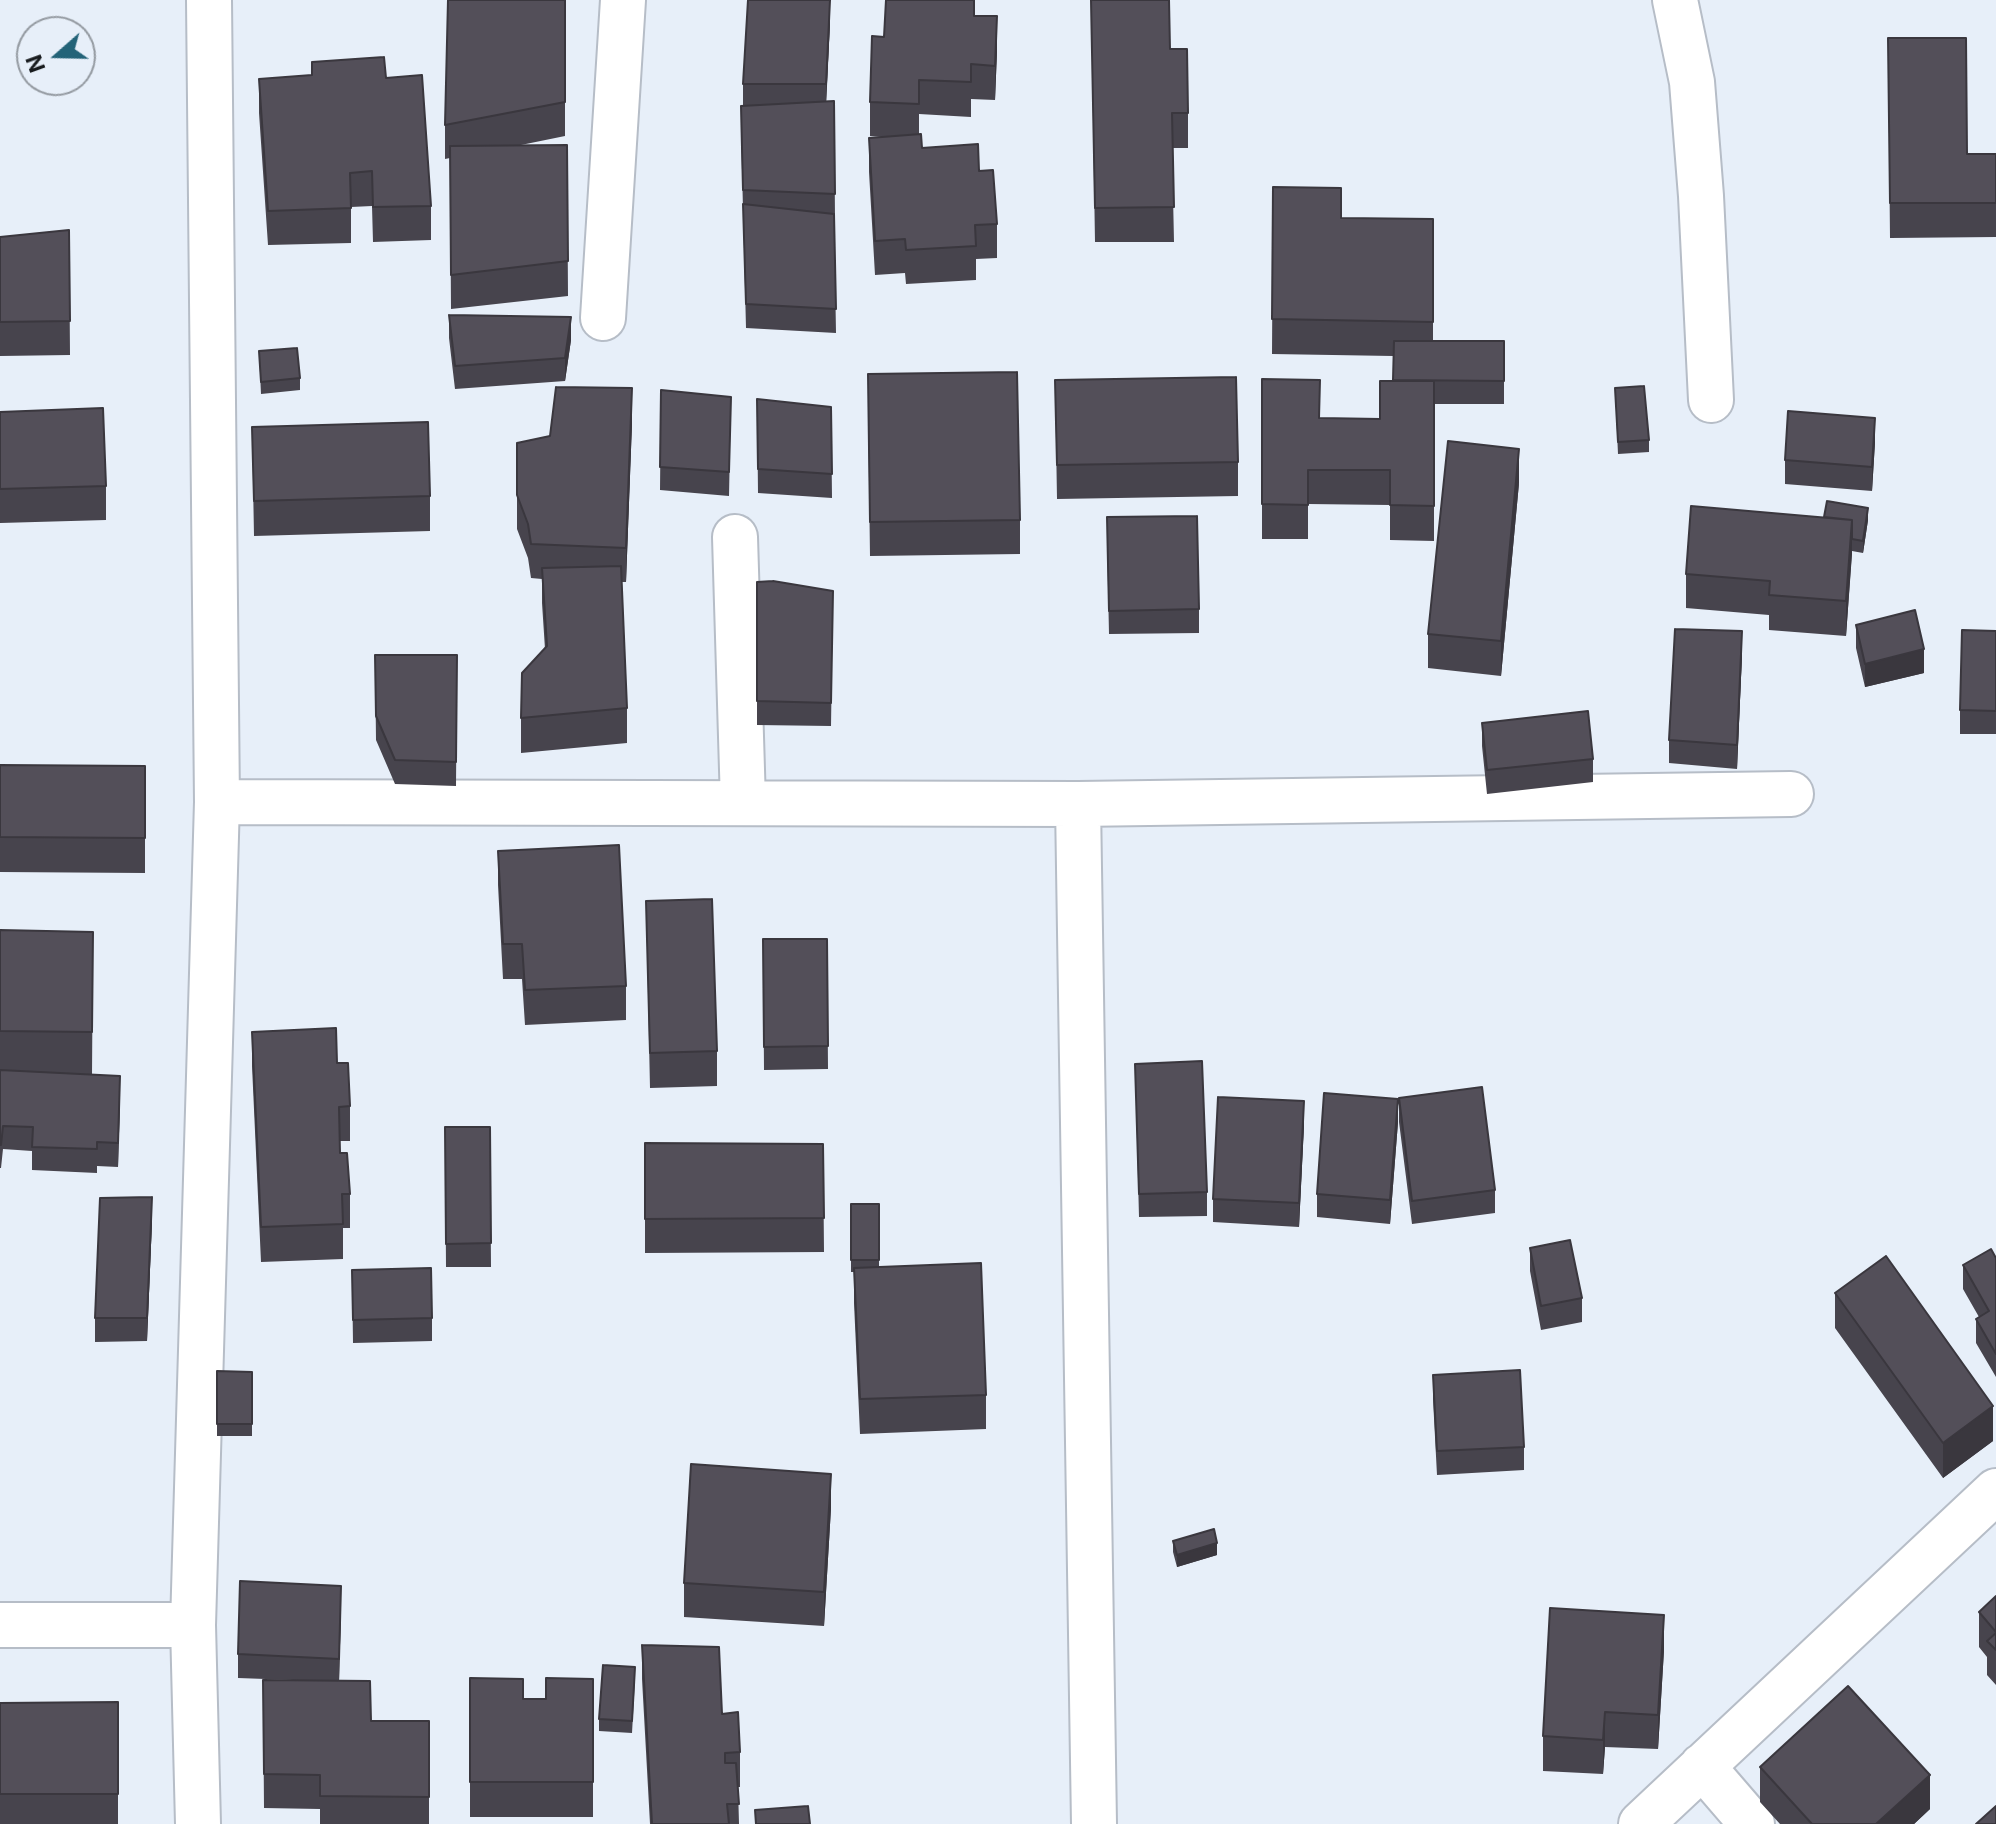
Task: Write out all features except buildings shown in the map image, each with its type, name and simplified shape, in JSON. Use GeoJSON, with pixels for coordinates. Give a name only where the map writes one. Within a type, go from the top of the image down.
{"type":"FeatureCollection","features":[{"type":"Feature","properties":{"kind":"street"},"geometry":{"type":"LineString","coordinates":[[198,1824],[193,1625],[217,802],[209,0]]}},
{"type":"Feature","properties":{"kind":"street"},"geometry":{"type":"LineString","coordinates":[[603,318],[623,0]]}},
{"type":"Feature","properties":{"kind":"street"},"geometry":{"type":"LineString","coordinates":[[1675,0],[1692,82],[1711,400]]}},
{"type":"Feature","properties":{"kind":"street"},"geometry":{"type":"LineString","coordinates":[[735,537],[743,803]]}},
{"type":"Feature","properties":{"kind":"street"},"geometry":{"type":"LineString","coordinates":[[217,802],[1078,804],[1791,794]]}},
{"type":"Feature","properties":{"kind":"street"},"geometry":{"type":"LineString","coordinates":[[1078,804],[1094,1824]]}},
{"type":"Feature","properties":{"kind":"street"},"geometry":{"type":"LineString","coordinates":[[1641,1824],[1996,1491]]}},
{"type":"Feature","properties":{"kind":"street"},"geometry":{"type":"LineString","coordinates":[[0,1625],[193,1625]]}},
{"type":"Feature","properties":{"kind":"street"},"geometry":{"type":"LineString","coordinates":[[1702,1766],[1752,1824]]}}]}
